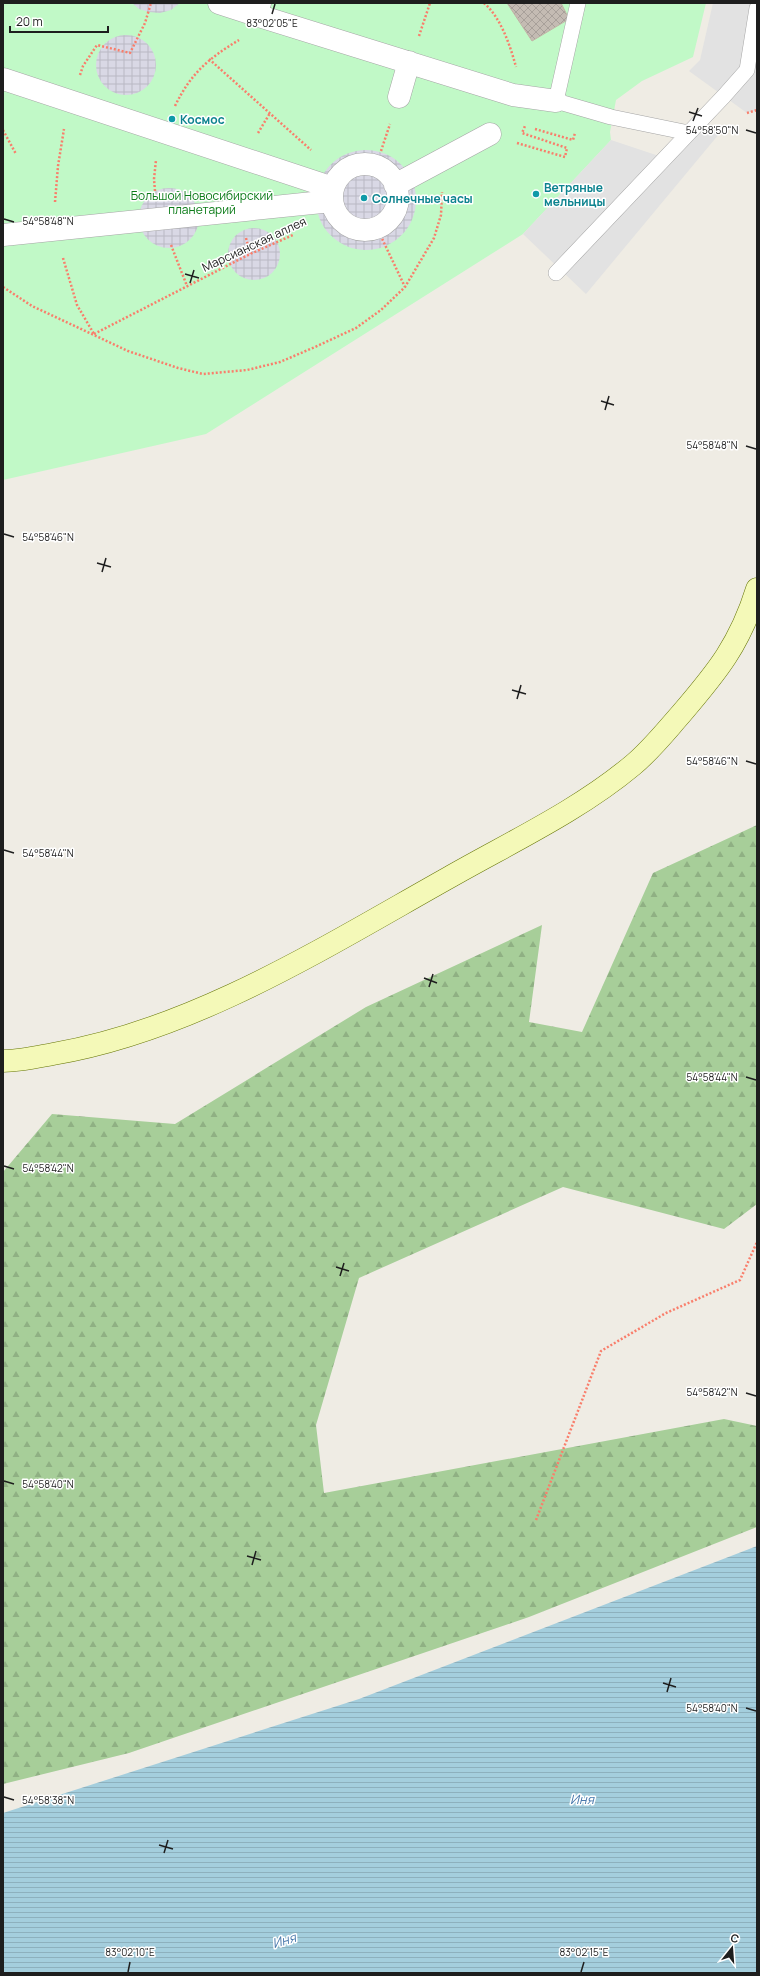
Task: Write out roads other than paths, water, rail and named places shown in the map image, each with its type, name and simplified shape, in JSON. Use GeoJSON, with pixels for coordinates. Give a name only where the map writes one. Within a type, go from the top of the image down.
{"type":"FeatureCollection","features":[{"type":"Feature","properties":{"kind":"main road"},"geometry":{"type":"LineString","coordinates":[[3,1061],[76,1050],[134,1035],[214,1003],[316,952],[592,796],[635,763],[671,726],[713,676],[735,645],[748,617],[757,589]]}},
{"type":"Feature","properties":{"kind":"street"},"geometry":{"type":"LineString","coordinates":[[219,3],[258,9],[409,62],[513,95],[556,101]]}},
{"type":"Feature","properties":{"kind":"street"},"geometry":{"type":"LineString","coordinates":[[399,97],[409,62]]}},
{"type":"Feature","properties":{"kind":"street"},"geometry":{"type":"LineString","coordinates":[[3,79],[335,188]]}},
{"type":"Feature","properties":{"kind":"street"},"geometry":{"type":"LineString","coordinates":[[395,186],[490,134]]}},
{"type":"Feature","properties":{"kind":"street"},"geometry":{"type":"LineString","coordinates":[[3,235],[162,218],[335,188],[356,166],[366,165],[378,159],[384,171],[395,186],[398,195],[397,206],[386,223],[377,228],[367,230],[357,229],[347,225],[339,219],[335,188]]}},
{"type":"Feature","properties":{"kind":"lane"},"geometry":{"type":"LineString","coordinates":[[578,3],[556,101],[611,117],[689,133]]}},
{"type":"Feature","properties":{"kind":"lane"},"geometry":{"type":"LineString","coordinates":[[556,273],[689,133],[752,71],[757,8]]}},
{"type":"Feature","properties":{"kind":"water","name":"Иня"},"geometry":{"type":"Polygon","coordinates":[[[757,1546],[757,1973],[3,1973],[3,1813],[359,1699],[757,1546]]]}},
{"type":"Feature","properties":{"kind":"place","name":"Космос"},"geometry":{"type":"Point","coordinates":[172,119]}},
{"type":"Feature","properties":{"kind":"place","name":"Ветряные мельницы"},"geometry":{"type":"Point","coordinates":[536,194]}},
{"type":"Feature","properties":{"kind":"place","name":"Солнечные часы"},"geometry":{"type":"Point","coordinates":[364,198]}},
{"type":"Feature","properties":{"kind":"park label","name":"Большой Новосибирский планетарий"},"geometry":{"type":"Point","coordinates":[202,202]}}]}
